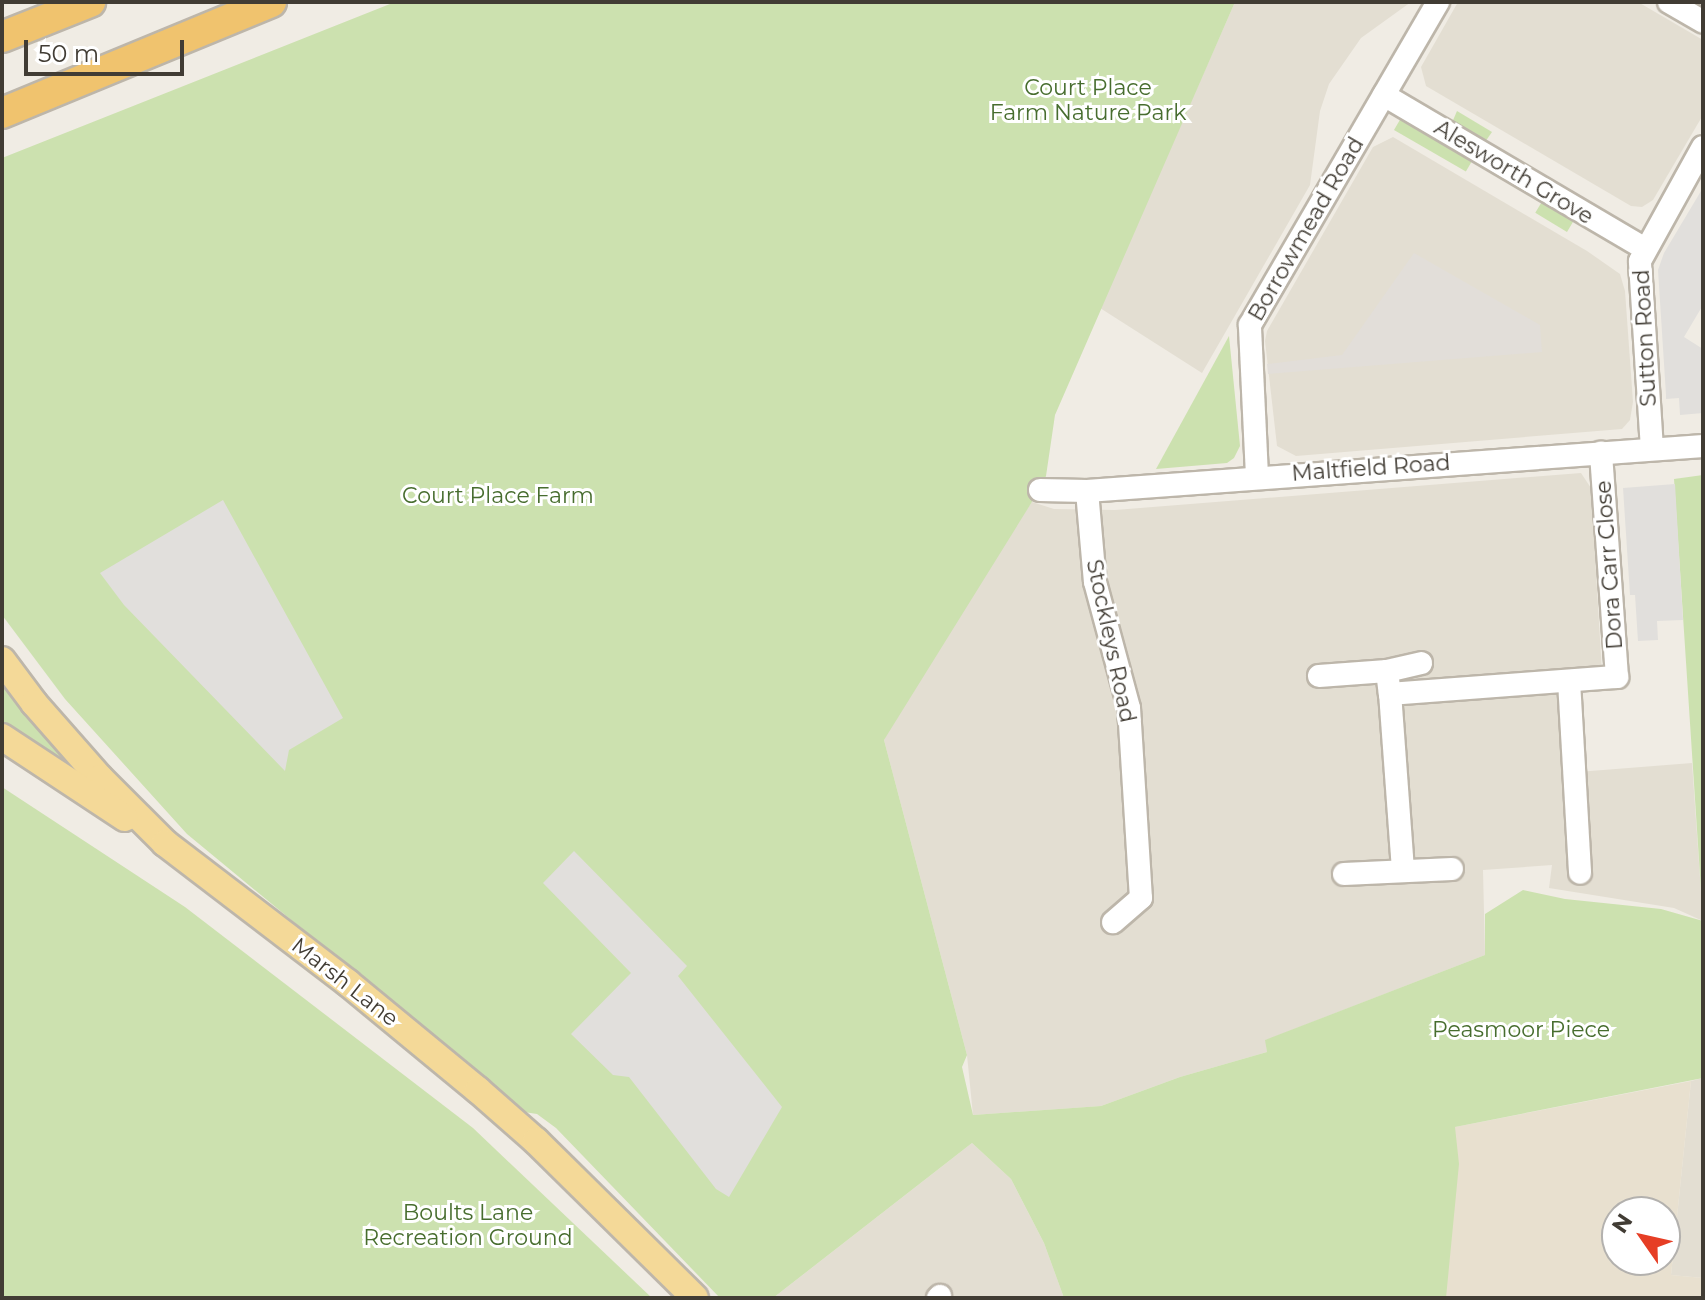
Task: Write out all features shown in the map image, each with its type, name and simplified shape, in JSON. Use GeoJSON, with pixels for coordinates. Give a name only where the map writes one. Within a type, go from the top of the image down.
{"type":"FeatureCollection","features":[{"type":"Feature","properties":{"kind":"highway"},"geometry":{"type":"LineString","coordinates":[[2,37],[90,2]]}},
{"type":"Feature","properties":{"kind":"highway"},"geometry":{"type":"LineString","coordinates":[[2,113],[271,2]]}},
{"type":"Feature","properties":{"kind":"main road","name":"Marsh Lane"},"geometry":{"type":"LineString","coordinates":[[2,660],[91,767],[165,843],[348,983],[478,1090],[536,1141],[695,1298]]}},
{"type":"Feature","properties":{"kind":"main road"},"geometry":{"type":"LineString","coordinates":[[2,737],[165,843]]}},
{"type":"Feature","properties":{"kind":"street","name":"Borrowmead Road"},"geometry":{"type":"LineString","coordinates":[[1257,476],[1250,325],[1438,2]]}},
{"type":"Feature","properties":{"kind":"street"},"geometry":{"type":"LineString","coordinates":[[1669,2],[1703,22]]}},
{"type":"Feature","properties":{"kind":"street","name":"Alesworth Grove"},"geometry":{"type":"LineString","coordinates":[[1384,95],[1644,248]]}},
{"type":"Feature","properties":{"kind":"street","name":"Sutton Road"},"geometry":{"type":"LineString","coordinates":[[1652,449],[1640,277],[1644,248],[1703,147]]}},
{"type":"Feature","properties":{"kind":"street","name":"Maltfield Road"},"geometry":{"type":"LineString","coordinates":[[1040,490],[1087,491],[1257,476],[1703,446]]}},
{"type":"Feature","properties":{"kind":"street","name":"Dora Carr Close"},"geometry":{"type":"LineString","coordinates":[[1390,694],[1617,677],[1601,453]]}},
{"type":"Feature","properties":{"kind":"street","name":"Stockleys Road"},"geometry":{"type":"LineString","coordinates":[[1087,491],[1095,582],[1129,708],[1141,898],[1113,922]]}},
{"type":"Feature","properties":{"kind":"street"},"geometry":{"type":"LineString","coordinates":[[1319,676],[1387,671],[1421,663]]}},
{"type":"Feature","properties":{"kind":"street"},"geometry":{"type":"LineString","coordinates":[[1387,671],[1403,870]]}},
{"type":"Feature","properties":{"kind":"street"},"geometry":{"type":"LineString","coordinates":[[1569,681],[1580,873]]}},
{"type":"Feature","properties":{"kind":"street"},"geometry":{"type":"LineString","coordinates":[[1344,874],[1452,869]]}},
{"type":"Feature","properties":{"kind":"shaded area"},"geometry":{"type":"Polygon","coordinates":[[[1235,2],[1411,2],[1361,38],[1329,84],[1320,111],[1310,185],[1202,373],[1100,308],[1235,2]]]}},
{"type":"Feature","properties":{"kind":"shaded area"},"geometry":{"type":"Polygon","coordinates":[[[1458,2],[1638,2],[1703,40],[1703,115],[1653,200],[1642,207],[1631,206],[1426,86],[1421,67],[1458,2]]]}},
{"type":"Feature","properties":{"kind":"shaded area"},"geometry":{"type":"Polygon","coordinates":[[[1393,137],[1587,251],[1620,274],[1625,291],[1633,402],[1630,420],[1622,429],[1296,456],[1277,446],[1265,341],[1267,331],[1373,147],[1393,137]]]}},
{"type":"Feature","properties":{"kind":"shaded area"},"geometry":{"type":"Polygon","coordinates":[[[1701,191],[1703,305],[1684,337],[1703,349],[1703,413],[1680,415],[1679,398],[1666,399],[1658,270],[1664,253],[1701,191]]]}},
{"type":"Feature","properties":{"kind":"shaded area"},"geometry":{"type":"Polygon","coordinates":[[[1414,253],[1540,325],[1542,352],[1268,374],[1267,364],[1342,355],[1414,253]]]}},
{"type":"Feature","properties":{"kind":"shaded area"},"geometry":{"type":"Polygon","coordinates":[[[1581,473],[1591,488],[1602,673],[1560,678],[1565,773],[1692,763],[1703,921],[1674,908],[1549,888],[1552,865],[1483,870],[1485,955],[1266,1040],[1267,1052],[1180,1077],[1101,1106],[973,1115],[967,1055],[884,740],[902,688],[1032,502],[1054,509],[1115,510],[1581,473]]]}},
{"type":"Feature","properties":{"kind":"shaded area"},"geometry":{"type":"Polygon","coordinates":[[[1675,484],[1683,620],[1657,621],[1658,640],[1638,641],[1635,595],[1630,595],[1623,488],[1675,484]]]}},
{"type":"Feature","properties":{"kind":"shaded area"},"geometry":{"type":"Polygon","coordinates":[[[223,500],[343,718],[289,750],[285,771],[124,605],[100,573],[223,500]]]}},
{"type":"Feature","properties":{"kind":"shaded area"},"geometry":{"type":"Polygon","coordinates":[[[574,851],[687,966],[678,976],[782,1107],[729,1197],[716,1189],[629,1077],[613,1075],[571,1034],[631,973],[543,883],[574,851]]]}},
{"type":"Feature","properties":{"kind":"shaded area"},"geometry":{"type":"Polygon","coordinates":[[[1703,1078],[1703,1278],[1681,1276],[1679,1196],[1691,1081],[1703,1078]]]}},
{"type":"Feature","properties":{"kind":"shaded area"},"geometry":{"type":"Polygon","coordinates":[[[1691,1081],[1679,1196],[1601,1196],[1601,1276],[1703,1278],[1703,1298],[1110,1298],[1455,1127],[1691,1081]]]}},
{"type":"Feature","properties":{"kind":"shaded area"},"geometry":{"type":"Polygon","coordinates":[[[972,1143],[1011,1179],[1044,1243],[1064,1298],[773,1298],[972,1143]]]}},
{"type":"Feature","properties":{"kind":"green space","name":"Court Place Farm"},"geometry":{"type":"Polygon","coordinates":[[[395,2],[1235,2],[1055,415],[1046,476],[1040,489],[884,740],[967,1055],[962,1067],[973,1115],[1101,1106],[1180,1077],[1267,1052],[1265,1040],[1485,955],[1485,914],[1523,890],[1565,899],[1661,909],[1703,921],[1703,1078],[1455,1127],[1459,1164],[1446,1298],[1064,1298],[1044,1243],[1011,1179],[972,1143],[773,1298],[720,1298],[556,1128],[537,1114],[524,1112],[187,834],[65,699],[2,615],[2,158],[395,2]]]}},
{"type":"Feature","properties":{"kind":"green space"},"geometry":{"type":"Polygon","coordinates":[[[1457,111],[1492,132],[1485,142],[1451,125],[1457,111]]]}},
{"type":"Feature","properties":{"kind":"green space"},"geometry":{"type":"Polygon","coordinates":[[[1401,118],[1473,160],[1466,172],[1394,130],[1401,118]]]}},
{"type":"Feature","properties":{"kind":"green space"},"geometry":{"type":"Polygon","coordinates":[[[1543,200],[1575,219],[1567,232],[1535,213],[1543,200]]]}},
{"type":"Feature","properties":{"kind":"green space"},"geometry":{"type":"Polygon","coordinates":[[[1229,336],[1240,446],[1234,458],[1227,463],[1156,469],[1229,336]]]}},
{"type":"Feature","properties":{"kind":"green space"},"geometry":{"type":"Polygon","coordinates":[[[1703,475],[1703,921],[1674,479],[1703,475]]]}},
{"type":"Feature","properties":{"kind":"green space"},"geometry":{"type":"Polygon","coordinates":[[[2,672],[87,784],[2,723],[2,672]]]}},
{"type":"Feature","properties":{"kind":"green space","name":"Boults Lane Recreation Ground"},"geometry":{"type":"Polygon","coordinates":[[[2,787],[185,907],[473,1128],[652,1298],[2,1298],[2,787]]]}},
{"type":"Feature","properties":{"kind":"park label","name":"Court Place Farm Nature Park"},"geometry":{"type":"Point","coordinates":[1088,100]}},
{"type":"Feature","properties":{"kind":"park label","name":"Peasmoor Piece"},"geometry":{"type":"Point","coordinates":[1521,1030]}}]}
